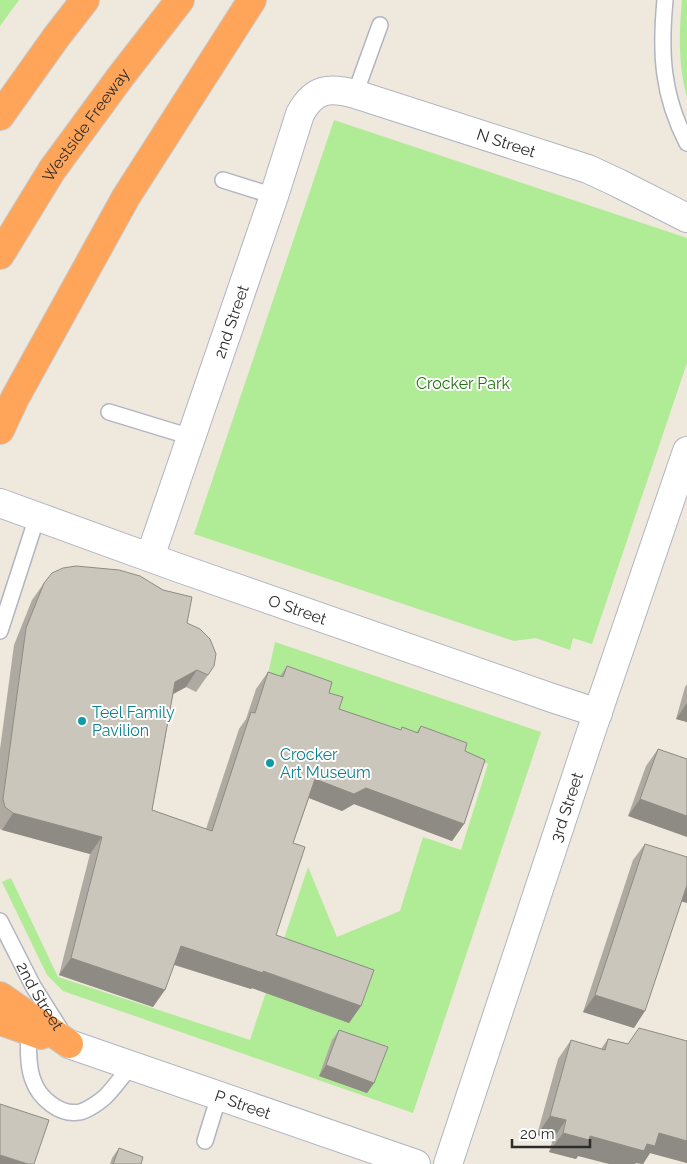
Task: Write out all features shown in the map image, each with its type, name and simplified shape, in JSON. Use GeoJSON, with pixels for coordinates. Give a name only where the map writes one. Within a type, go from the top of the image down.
{"type":"FeatureCollection","features":[{"type":"Feature","properties":{"kind":"highway"},"geometry":{"type":"LineString","coordinates":[[0,116],[85,0]]}},
{"type":"Feature","properties":{"kind":"highway","name":"Westside Freeway"},"geometry":{"type":"LineString","coordinates":[[0,255],[52,170],[180,0]]}},
{"type":"Feature","properties":{"kind":"highway"},"geometry":{"type":"LineString","coordinates":[[0,430],[15,398],[126,197],[252,0]]}},
{"type":"Feature","properties":{"kind":"highway"},"geometry":{"type":"LineString","coordinates":[[0,96],[57,36]]}},
{"type":"Feature","properties":{"kind":"highway"},"geometry":{"type":"LineString","coordinates":[[0,996],[69,1044]]}},
{"type":"Feature","properties":{"kind":"highway"},"geometry":{"type":"LineString","coordinates":[[0,1022],[69,1044]]}},
{"type":"Feature","properties":{"kind":"street","name":"N Street"},"geometry":{"type":"LineString","coordinates":[[319,92],[338,90],[355,94],[603,175],[687,218]]}},
{"type":"Feature","properties":{"kind":"street","name":"2nd Street"},"geometry":{"type":"LineString","coordinates":[[150,557],[274,196],[300,114],[305,105],[319,92]]}},
{"type":"Feature","properties":{"kind":"street","name":"3rd Street"},"geometry":{"type":"LineString","coordinates":[[448,1164],[598,713],[680,495],[687,452]]}},
{"type":"Feature","properties":{"kind":"street","name":"O Street"},"geometry":{"type":"LineString","coordinates":[[0,503],[176,567],[598,713]]}},
{"type":"Feature","properties":{"kind":"street","name":"P Street"},"geometry":{"type":"LineString","coordinates":[[69,1044],[416,1164]]}},
{"type":"Feature","properties":{"kind":"lane"},"geometry":{"type":"LineString","coordinates":[[665,0],[664,72],[674,114],[687,143]]}},
{"type":"Feature","properties":{"kind":"lane"},"geometry":{"type":"LineString","coordinates":[[355,94],[380,25]]}},
{"type":"Feature","properties":{"kind":"lane"},"geometry":{"type":"LineString","coordinates":[[223,180],[274,196]]}},
{"type":"Feature","properties":{"kind":"lane"},"geometry":{"type":"LineString","coordinates":[[109,412],[191,437]]}},
{"type":"Feature","properties":{"kind":"lane"},"geometry":{"type":"LineString","coordinates":[[0,631],[38,517]]}},
{"type":"Feature","properties":{"kind":"lane","name":"2nd Street"},"geometry":{"type":"LineString","coordinates":[[0,921],[33,986],[69,1044]]}},
{"type":"Feature","properties":{"kind":"lane"},"geometry":{"type":"LineString","coordinates":[[28,1030],[29,1063],[36,1089],[44,1099],[58,1108],[70,1112],[81,1112],[107,1096],[130,1066]]}},
{"type":"Feature","properties":{"kind":"lane"},"geometry":{"type":"LineString","coordinates":[[205,1140],[218,1096]]}},
{"type":"Feature","properties":{"kind":"green space"},"geometry":{"type":"Polygon","coordinates":[[[0,0],[19,0],[0,26],[0,0]]]}},
{"type":"Feature","properties":{"kind":"green space"},"geometry":{"type":"Polygon","coordinates":[[[682,0],[687,0],[687,97],[680,49],[682,0]]]}},
{"type":"Feature","properties":{"kind":"green space","name":"Crocker Park"},"geometry":{"type":"Polygon","coordinates":[[[334,120],[687,238],[687,363],[592,644],[573,638],[570,650],[536,638],[514,641],[194,534],[334,120]]]}},
{"type":"Feature","properties":{"kind":"green space"},"geometry":{"type":"Polygon","coordinates":[[[275,642],[541,732],[413,1113],[63,991],[47,975],[2,882],[11,878],[58,977],[250,1040],[308,867],[337,937],[400,911],[423,837],[461,850],[488,764],[336,716],[268,674],[275,642]]]}},
{"type":"Feature","properties":{"kind":"building"},"geometry":{"type":"Polygon","coordinates":[[[76,566],[119,570],[140,576],[163,590],[192,597],[187,623],[200,629],[210,639],[216,654],[214,666],[208,675],[197,670],[175,682],[152,810],[212,831],[251,712],[255,713],[268,672],[283,677],[287,666],[332,682],[329,693],[343,697],[339,709],[401,730],[402,727],[418,733],[421,726],[467,743],[465,751],[485,760],[464,824],[366,788],[354,794],[315,779],[293,843],[305,847],[276,935],[374,970],[361,1006],[263,971],[263,973],[181,946],[165,990],[71,958],[102,837],[13,813],[5,807],[3,799],[26,628],[44,583],[52,573],[63,568],[76,566]]]}},
{"type":"Feature","properties":{"kind":"building"},"geometry":{"type":"Polygon","coordinates":[[[658,749],[687,759],[687,816],[640,799],[658,749]]]}},
{"type":"Feature","properties":{"kind":"building"},"geometry":{"type":"Polygon","coordinates":[[[645,844],[687,857],[687,885],[645,1011],[595,995],[645,844]]]}},
{"type":"Feature","properties":{"kind":"building"},"geometry":{"type":"Polygon","coordinates":[[[639,1028],[687,1041],[687,1141],[659,1133],[655,1146],[647,1144],[644,1151],[590,1136],[589,1140],[563,1133],[566,1120],[550,1116],[571,1040],[605,1050],[608,1039],[628,1044],[639,1028]]]}},
{"type":"Feature","properties":{"kind":"building"},"geometry":{"type":"Polygon","coordinates":[[[339,1030],[388,1047],[374,1083],[326,1065],[339,1030]]]}},
{"type":"Feature","properties":{"kind":"building"},"geometry":{"type":"Polygon","coordinates":[[[0,1104],[49,1120],[34,1164],[28,1164],[0,1155],[0,1104]]]}},
{"type":"Feature","properties":{"kind":"building"},"geometry":{"type":"Polygon","coordinates":[[[119,1148],[143,1157],[141,1164],[113,1164],[119,1148]]]}},
{"type":"Feature","properties":{"kind":"place","name":"Teel Family Pavilion"},"geometry":{"type":"Point","coordinates":[82,721]}},
{"type":"Feature","properties":{"kind":"place","name":"Crocker Art Museum"},"geometry":{"type":"Point","coordinates":[270,763]}}]}
